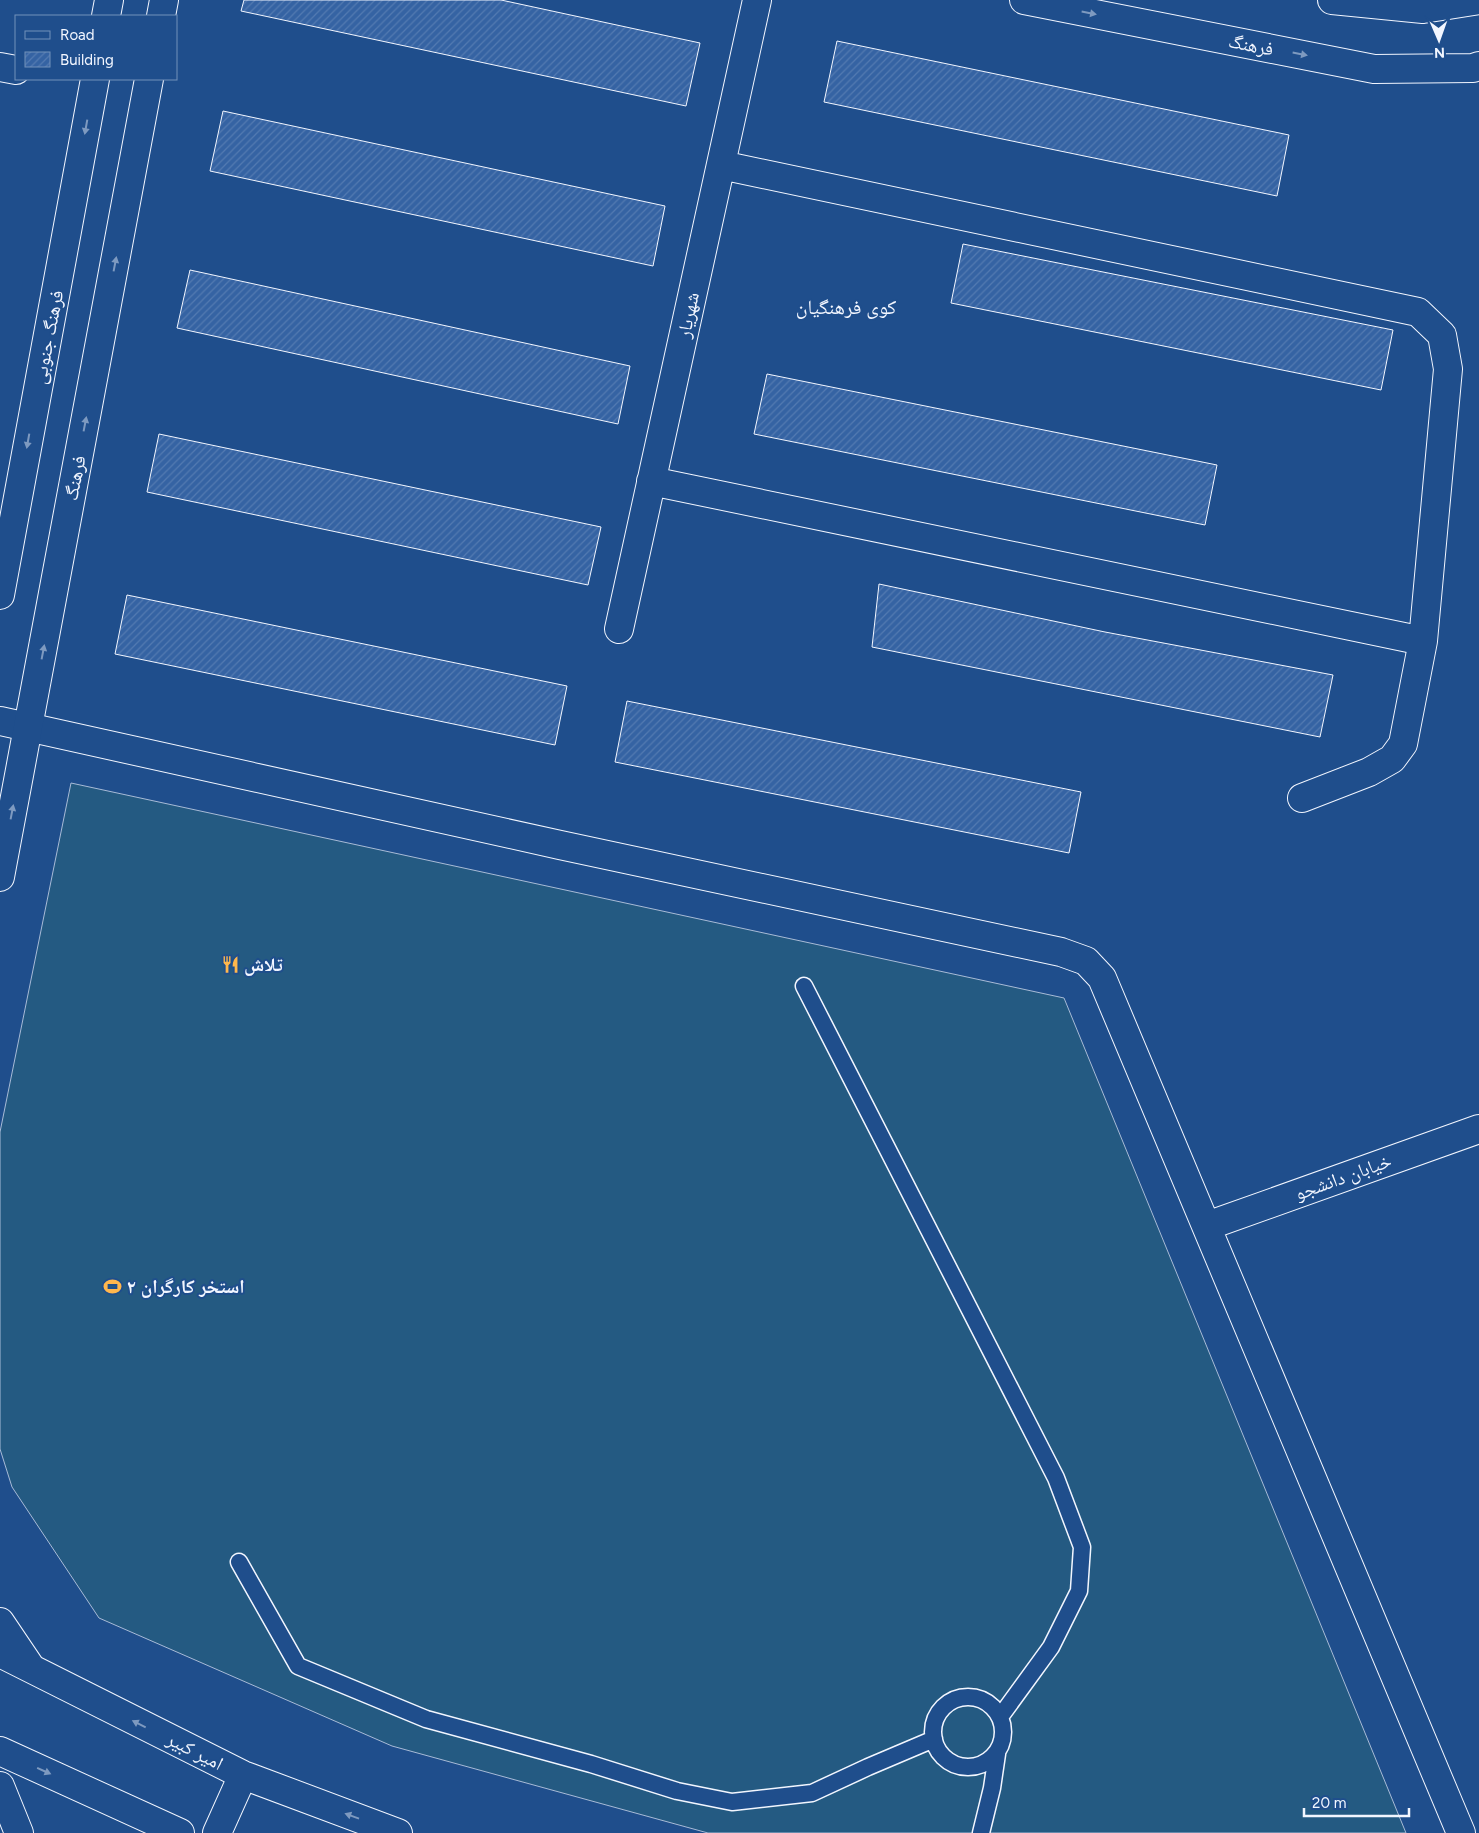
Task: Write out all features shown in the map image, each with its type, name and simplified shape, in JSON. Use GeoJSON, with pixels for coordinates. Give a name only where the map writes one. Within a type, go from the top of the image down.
{"type":"FeatureCollection","features":[{"type":"Feature","properties":{"kind":"street"},"geometry":{"type":"LineString","coordinates":[[106,15],[109,0]]}},
{"type":"Feature","properties":{"kind":"street"},"geometry":{"type":"LineString","coordinates":[[160,15],[164,0]]}},
{"type":"Feature","properties":{"kind":"street","name":"شهریار"},"geometry":{"type":"LineString","coordinates":[[619,629],[757,0]]}},
{"type":"Feature","properties":{"kind":"street","name":"فرهنگ"},"geometry":{"type":"LineString","coordinates":[[1024,0],[1374,69],[1473,68],[1479,66]]}},
{"type":"Feature","properties":{"kind":"street"},"geometry":{"type":"LineString","coordinates":[[1332,0],[1423,9],[1479,0]]}},
{"type":"Feature","properties":{"kind":"street"},"geometry":{"type":"LineString","coordinates":[[0,67],[15,70]]}},
{"type":"Feature","properties":{"kind":"street","name":"فرهنگ جنوبی"},"geometry":{"type":"LineString","coordinates":[[0,595],[95,80]]}},
{"type":"Feature","properties":{"kind":"street","name":"فرهنگ"},"geometry":{"type":"LineString","coordinates":[[0,877],[149,80]]}},
{"type":"Feature","properties":{"kind":"street"},"geometry":{"type":"LineString","coordinates":[[721,165],[1418,312],[1442,335],[1448,369],[1423,641],[1403,744],[1392,758],[1369,772],[1302,798]]}},
{"type":"Feature","properties":{"kind":"street"},"geometry":{"type":"LineString","coordinates":[[651,481],[1423,641]]}},
{"type":"Feature","properties":{"kind":"street"},"geometry":{"type":"LineString","coordinates":[[0,721],[570,848],[1061,952],[1086,961],[1102,978],[1461,1833]]}},
{"type":"Feature","properties":{"kind":"street","name":"خیابان دانشجو"},"geometry":{"type":"LineString","coordinates":[[1207,1226],[1479,1128]]}},
{"type":"Feature","properties":{"kind":"street"},"geometry":{"type":"LineString","coordinates":[[0,1622],[34,1671]]}},
{"type":"Feature","properties":{"kind":"street","name":"امیر کبیر"},"geometry":{"type":"LineString","coordinates":[[0,1653],[243,1775],[398,1833]]}},
{"type":"Feature","properties":{"kind":"street"},"geometry":{"type":"LineString","coordinates":[[0,1751],[180,1833]]}},
{"type":"Feature","properties":{"kind":"street"},"geometry":{"type":"LineString","coordinates":[[217,1833],[243,1775]]}},
{"type":"Feature","properties":{"kind":"street"},"geometry":{"type":"LineString","coordinates":[[0,1786],[19,1833]]}},
{"type":"Feature","properties":{"kind":"lane"},"geometry":{"type":"LineString","coordinates":[[804,986],[1056,1478],[1082,1547],[1079,1591],[1051,1647],[1000,1717]]}},
{"type":"Feature","properties":{"kind":"lane"},"geometry":{"type":"LineString","coordinates":[[239,1562],[298,1666],[426,1719],[590,1764],[677,1791],[732,1802],[812,1793],[934,1739]]}},
{"type":"Feature","properties":{"kind":"lane"},"geometry":{"type":"LineString","coordinates":[[967,1697],[982,1700],[993,1707],[1000,1717],[1004,1730],[1002,1743],[996,1754],[987,1762],[974,1767],[962,1767],[949,1762],[940,1753],[934,1739],[934,1724],[941,1710],[953,1701],[967,1697]]}},
{"type":"Feature","properties":{"kind":"lane"},"geometry":{"type":"LineString","coordinates":[[981,1833],[992,1788],[996,1754]]}},
{"type":"Feature","properties":{"kind":"shaded area"},"geometry":{"type":"Polygon","coordinates":[[[71,783],[1064,998],[1406,1833],[708,1833],[392,1746],[99,1618],[12,1487],[0,1449],[0,1132],[71,783]]]}},
{"type":"Feature","properties":{"kind":"building"},"geometry":{"type":"Polygon","coordinates":[[[244,0],[501,0],[700,43],[686,106],[241,11],[244,0]]]}},
{"type":"Feature","properties":{"kind":"building"},"geometry":{"type":"Polygon","coordinates":[[[837,41],[1289,135],[1277,196],[824,102],[837,41]]]}},
{"type":"Feature","properties":{"kind":"building"},"geometry":{"type":"Polygon","coordinates":[[[223,111],[665,206],[653,266],[210,171],[223,111]]]}},
{"type":"Feature","properties":{"kind":"building"},"geometry":{"type":"Polygon","coordinates":[[[963,244],[1393,330],[1381,390],[951,303],[963,244]]]}},
{"type":"Feature","properties":{"kind":"building"},"geometry":{"type":"Polygon","coordinates":[[[190,270],[630,366],[618,424],[177,328],[190,270]]]}},
{"type":"Feature","properties":{"kind":"building"},"geometry":{"type":"Polygon","coordinates":[[[767,374],[1217,465],[1205,525],[754,434],[767,374]]]}},
{"type":"Feature","properties":{"kind":"building"},"geometry":{"type":"Polygon","coordinates":[[[159,434],[601,527],[588,585],[147,492],[159,434]]]}},
{"type":"Feature","properties":{"kind":"building"},"geometry":{"type":"Polygon","coordinates":[[[879,584],[1105,632],[1333,675],[1320,737],[872,647],[879,584]]]}},
{"type":"Feature","properties":{"kind":"building"},"geometry":{"type":"Polygon","coordinates":[[[127,595],[567,686],[555,745],[115,654],[127,595]]]}},
{"type":"Feature","properties":{"kind":"building"},"geometry":{"type":"Polygon","coordinates":[[[627,701],[1081,792],[1069,853],[615,762],[627,701]]]}},
{"type":"Feature","properties":{"kind":"place","name":"تلاش"},"geometry":{"type":"Point","coordinates":[230,964]}},
{"type":"Feature","properties":{"kind":"place","name":"استخر کارگران ۲"},"geometry":{"type":"Point","coordinates":[113,1286]}},
{"type":"Feature","properties":{"kind":"district","name":"کوی فرهنگیان"},"geometry":{"type":"Point","coordinates":[846,307]}}]}
